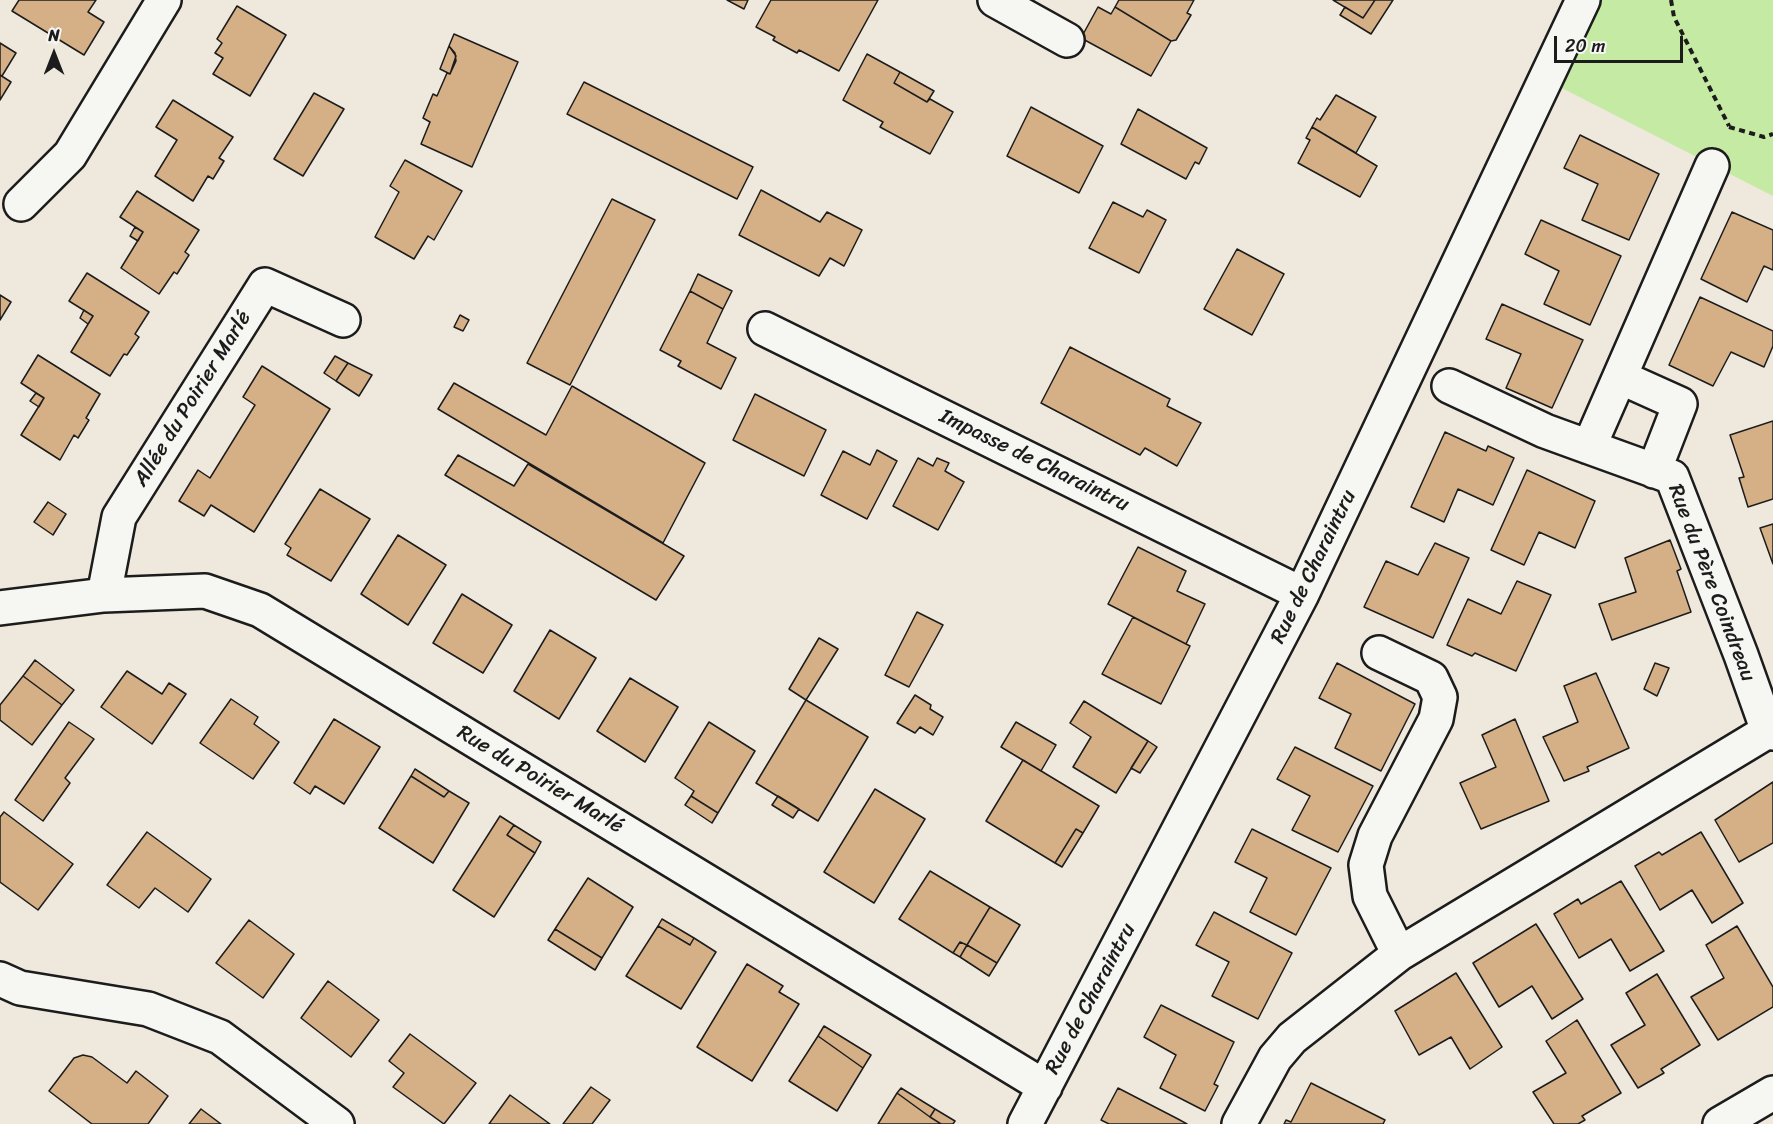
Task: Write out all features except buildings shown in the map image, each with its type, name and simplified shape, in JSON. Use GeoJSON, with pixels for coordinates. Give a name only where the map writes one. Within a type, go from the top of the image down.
{"type":"FeatureCollection","features":[{"type":"Feature","properties":{"kind":"street"},"geometry":{"type":"LineString","coordinates":[[21,204],[70,155],[164,0]]}},
{"type":"Feature","properties":{"kind":"street"},"geometry":{"type":"LineString","coordinates":[[995,0],[1067,40]]}},
{"type":"Feature","properties":{"kind":"street","name":"Rue de Charaintru"},"geometry":{"type":"LineString","coordinates":[[1025,1124],[1302,594],[1582,0]]}},
{"type":"Feature","properties":{"kind":"street"},"geometry":{"type":"LineString","coordinates":[[1589,447],[1712,166]]}},
{"type":"Feature","properties":{"kind":"street","name":"Allée du Poirier Marlé"},"geometry":{"type":"LineString","coordinates":[[104,595],[119,517],[265,285],[343,320]]}},
{"type":"Feature","properties":{"kind":"street","name":"Impasse de Charaintru"},"geometry":{"type":"LineString","coordinates":[[765,329],[1302,594]]}},
{"type":"Feature","properties":{"kind":"street"},"geometry":{"type":"LineString","coordinates":[[1620,377],[1680,404],[1654,471]]}},
{"type":"Feature","properties":{"kind":"street","name":"Rue du Père Coindreau"},"geometry":{"type":"LineString","coordinates":[[1449,386],[1545,431],[1672,477],[1770,732]]}},
{"type":"Feature","properties":{"kind":"street","name":"Rue du Poirier Marlé"},"geometry":{"type":"LineString","coordinates":[[0,608],[104,595],[205,591],[260,610],[1046,1087]]}},
{"type":"Feature","properties":{"kind":"street"},"geometry":{"type":"LineString","coordinates":[[1379,652],[1431,678],[1440,697],[1437,719],[1375,836],[1366,866],[1370,896],[1399,954]]}},
{"type":"Feature","properties":{"kind":"street"},"geometry":{"type":"LineString","coordinates":[[1239,1124],[1275,1058],[1292,1038],[1399,954],[1770,732]]}},
{"type":"Feature","properties":{"kind":"street"},"geometry":{"type":"LineString","coordinates":[[0,979],[20,988],[148,1009],[220,1037],[337,1124]]}},
{"type":"Feature","properties":{"kind":"street"},"geometry":{"type":"LineString","coordinates":[[1720,1124],[1768,1099]]}},
{"type":"Feature","properties":{"kind":"path"},"geometry":{"type":"LineString","coordinates":[[1671,0],[1674,17],[1729,126]]}},
{"type":"Feature","properties":{"kind":"green space"},"geometry":{"type":"Polygon","coordinates":[[[1600,0],[1773,0],[1773,196],[1556,85],[1600,0]]]}}]}
